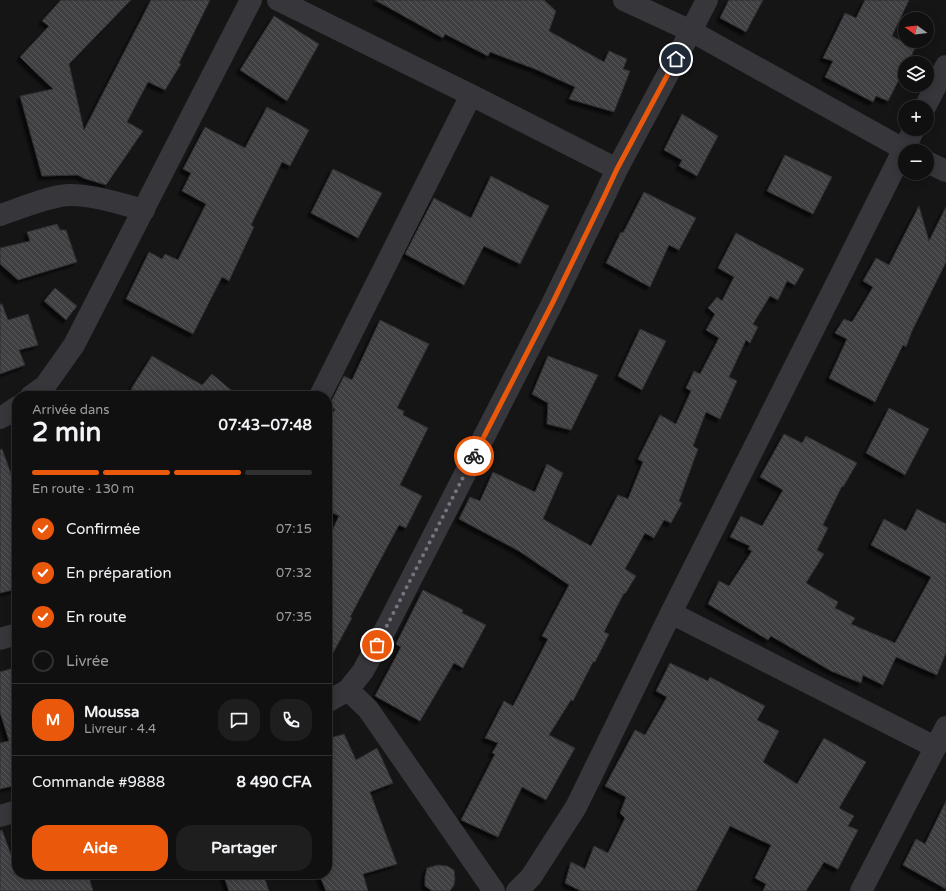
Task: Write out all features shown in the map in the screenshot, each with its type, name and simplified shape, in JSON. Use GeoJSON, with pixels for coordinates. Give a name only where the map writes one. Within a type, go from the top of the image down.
{"type":"FeatureCollection","features":[{"type":"Feature","properties":{"kind":"street"},"geometry":{"type":"LineString","coordinates":[[38,391],[45,386],[74,345],[251,0]]}},
{"type":"Feature","properties":{"kind":"street"},"geometry":{"type":"LineString","coordinates":[[278,0],[617,169]]}},
{"type":"Feature","properties":{"kind":"street"},"geometry":{"type":"LineString","coordinates":[[624,0],[691,31],[898,146]]}},
{"type":"Feature","properties":{"kind":"street"},"geometry":{"type":"LineString","coordinates":[[332,699],[348,690],[363,671],[384,632],[552,304],[617,169],[707,0]]}},
{"type":"Feature","properties":{"kind":"street"},"geometry":{"type":"LineString","coordinates":[[929,100],[946,66]]}},
{"type":"Feature","properties":{"kind":"street"},"geometry":{"type":"LineString","coordinates":[[323,391],[471,95]]}},
{"type":"Feature","properties":{"kind":"street"},"geometry":{"type":"LineString","coordinates":[[517,891],[531,877],[576,807],[671,613],[898,164]]}},
{"type":"Feature","properties":{"kind":"street"},"geometry":{"type":"LineString","coordinates":[[934,165],[946,171]]}},
{"type":"Feature","properties":{"kind":"street"},"geometry":{"type":"LineString","coordinates":[[0,215],[49,198],[69,195],[94,197],[144,210]]}},
{"type":"Feature","properties":{"kind":"street"},"geometry":{"type":"LineString","coordinates":[[0,418],[12,410]]}},
{"type":"Feature","properties":{"kind":"street"},"geometry":{"type":"LineString","coordinates":[[671,613],[935,747]]}},
{"type":"Feature","properties":{"kind":"street"},"geometry":{"type":"LineString","coordinates":[[0,639],[12,635]]}},
{"type":"Feature","properties":{"kind":"street"},"geometry":{"type":"LineString","coordinates":[[348,690],[368,709],[494,891]]}},
{"type":"Feature","properties":{"kind":"street"},"geometry":{"type":"LineString","coordinates":[[861,891],[946,727]]}},
{"type":"Feature","properties":{"kind":"street"},"geometry":{"type":"LineString","coordinates":[[0,816],[12,812]]}},
{"type":"Feature","properties":{"kind":"building"},"geometry":{"type":"Polygon","coordinates":[[[61,0],[131,0],[69,64],[84,130],[151,0],[210,0],[179,63],[181,64],[165,90],[148,82],[127,122],[143,131],[106,185],[78,175],[42,176],[20,96],[53,89],[20,57],[49,26],[42,21],[61,0]]]}},
{"type":"Feature","properties":{"kind":"building"},"geometry":{"type":"Polygon","coordinates":[[[375,0],[544,0],[556,11],[549,31],[604,62],[609,51],[627,59],[623,69],[630,71],[614,112],[569,99],[575,87],[535,69],[490,52],[488,56],[445,34],[443,38],[375,0]]]}},
{"type":"Feature","properties":{"kind":"building"},"geometry":{"type":"Polygon","coordinates":[[[729,0],[763,0],[746,32],[720,18],[729,0]]]}},
{"type":"Feature","properties":{"kind":"building"},"geometry":{"type":"Polygon","coordinates":[[[865,0],[909,0],[903,12],[898,12],[898,23],[892,36],[898,39],[898,48],[915,48],[911,56],[898,56],[898,82],[888,101],[876,96],[873,102],[825,77],[833,61],[823,58],[845,13],[856,18],[865,0]]]}},
{"type":"Feature","properties":{"kind":"building"},"geometry":{"type":"Polygon","coordinates":[[[274,16],[319,44],[287,101],[240,70],[274,16]]]}},
{"type":"Feature","properties":{"kind":"building"},"geometry":{"type":"Polygon","coordinates":[[[267,107],[309,130],[290,166],[282,162],[251,225],[254,227],[229,281],[222,277],[193,334],[126,299],[149,252],[162,259],[165,254],[178,260],[206,204],[182,191],[191,173],[183,169],[205,127],[245,148],[267,107]]]}},
{"type":"Feature","properties":{"kind":"building"},"geometry":{"type":"Polygon","coordinates":[[[682,114],[718,136],[697,176],[679,166],[682,160],[664,150],[682,114]]]}},
{"type":"Feature","properties":{"kind":"building"},"geometry":{"type":"Polygon","coordinates":[[[785,155],[832,177],[813,214],[767,191],[785,155]]]}},
{"type":"Feature","properties":{"kind":"building"},"geometry":{"type":"Polygon","coordinates":[[[333,169],[382,193],[358,238],[311,213],[333,169]]]}},
{"type":"Feature","properties":{"kind":"building"},"geometry":{"type":"Polygon","coordinates":[[[491,176],[549,206],[520,264],[484,246],[464,285],[405,254],[434,198],[471,218],[491,176]]]}},
{"type":"Feature","properties":{"kind":"building"},"geometry":{"type":"Polygon","coordinates":[[[644,192],[696,218],[679,250],[669,245],[650,287],[606,263],[621,232],[623,233],[644,192]]]}},
{"type":"Feature","properties":{"kind":"building"},"geometry":{"type":"Polygon","coordinates":[[[919,206],[929,241],[946,207],[946,262],[912,331],[906,347],[903,345],[875,402],[829,378],[847,339],[835,333],[844,319],[852,322],[873,287],[863,281],[876,258],[889,265],[919,206]]]}},
{"type":"Feature","properties":{"kind":"building"},"geometry":{"type":"Polygon","coordinates":[[[57,224],[60,230],[66,230],[77,262],[18,280],[0,264],[0,248],[30,241],[27,232],[57,224]]]}},
{"type":"Feature","properties":{"kind":"building"},"geometry":{"type":"Polygon","coordinates":[[[736,233],[804,269],[795,285],[787,281],[778,300],[770,296],[753,324],[758,327],[750,343],[746,340],[729,377],[737,381],[720,419],[706,412],[693,446],[698,449],[679,501],[682,503],[671,523],[664,520],[654,538],[645,533],[625,569],[636,576],[625,594],[624,593],[604,632],[609,634],[595,662],[593,662],[573,701],[571,700],[549,735],[575,748],[546,800],[522,787],[498,837],[461,820],[495,754],[492,753],[498,743],[485,738],[504,701],[513,706],[548,639],[542,636],[569,585],[519,551],[459,519],[470,497],[480,501],[493,472],[535,492],[547,464],[563,473],[543,519],[591,546],[618,495],[628,499],[643,462],[638,459],[660,415],[676,424],[691,391],[686,388],[694,371],[700,374],[719,338],[706,330],[715,314],[708,308],[717,297],[722,301],[734,277],[718,268],[736,233]]]}},
{"type":"Feature","properties":{"kind":"building"},"geometry":{"type":"Polygon","coordinates":[[[55,288],[77,306],[66,320],[44,301],[55,288]]]}},
{"type":"Feature","properties":{"kind":"building"},"geometry":{"type":"Polygon","coordinates":[[[0,304],[2,304],[8,320],[28,314],[38,345],[19,350],[25,365],[0,374],[0,304]]]}},
{"type":"Feature","properties":{"kind":"building"},"geometry":{"type":"Polygon","coordinates":[[[380,320],[429,344],[397,408],[404,411],[403,415],[428,428],[400,485],[422,496],[406,528],[399,525],[350,617],[352,618],[332,655],[332,531],[339,516],[332,512],[332,414],[335,409],[332,408],[332,400],[344,376],[352,380],[380,320]]]}},
{"type":"Feature","properties":{"kind":"building"},"geometry":{"type":"Polygon","coordinates":[[[640,329],[666,341],[642,390],[618,376],[640,329]]]}},
{"type":"Feature","properties":{"kind":"building"},"geometry":{"type":"Polygon","coordinates":[[[152,356],[202,385],[212,374],[232,391],[135,391],[131,389],[152,356]]]}},
{"type":"Feature","properties":{"kind":"building"},"geometry":{"type":"Polygon","coordinates":[[[548,356],[598,375],[571,430],[547,424],[548,403],[532,394],[548,356]]]}},
{"type":"Feature","properties":{"kind":"building"},"geometry":{"type":"Polygon","coordinates":[[[889,408],[929,429],[905,475],[866,453],[889,408]]]}},
{"type":"Feature","properties":{"kind":"building"},"geometry":{"type":"Polygon","coordinates":[[[784,434],[802,443],[806,436],[857,463],[843,487],[842,486],[823,525],[828,528],[817,550],[824,554],[806,583],[838,602],[835,608],[855,618],[851,624],[895,643],[931,577],[871,545],[884,519],[906,531],[917,509],[946,524],[946,653],[937,675],[896,657],[883,685],[863,675],[861,683],[831,671],[771,636],[768,640],[708,604],[719,581],[729,586],[752,551],[748,549],[750,546],[730,537],[741,516],[762,526],[783,490],[760,477],[784,434]]]}},
{"type":"Feature","properties":{"kind":"building"},"geometry":{"type":"Polygon","coordinates":[[[2,449],[12,476],[12,590],[0,593],[0,450],[2,449]]]}},
{"type":"Feature","properties":{"kind":"building"},"geometry":{"type":"Polygon","coordinates":[[[423,590],[463,610],[462,613],[486,625],[463,668],[454,663],[420,721],[375,696],[401,647],[396,644],[423,590]]]}},
{"type":"Feature","properties":{"kind":"building"},"geometry":{"type":"Polygon","coordinates":[[[670,663],[708,681],[710,677],[765,706],[757,720],[779,731],[763,762],[797,784],[824,738],[866,762],[839,808],[854,816],[848,826],[858,830],[838,869],[824,862],[806,891],[763,891],[766,884],[755,878],[771,845],[730,826],[696,891],[581,891],[565,883],[571,862],[585,869],[594,846],[608,853],[625,818],[620,813],[626,797],[605,786],[635,730],[645,735],[667,697],[656,691],[670,663]]]}},
{"type":"Feature","properties":{"kind":"building"},"geometry":{"type":"Polygon","coordinates":[[[12,668],[12,786],[0,789],[0,743],[9,741],[0,712],[0,672],[12,668]]]}},
{"type":"Feature","properties":{"kind":"building"},"geometry":{"type":"Polygon","coordinates":[[[344,734],[356,760],[377,748],[393,783],[370,792],[397,864],[363,874],[368,891],[326,891],[321,879],[332,879],[332,738],[344,734]]]}},
{"type":"Feature","properties":{"kind":"building"},"geometry":{"type":"Polygon","coordinates":[[[946,801],[946,889],[903,865],[916,839],[925,844],[946,801]]]}},
{"type":"Feature","properties":{"kind":"building"},"geometry":{"type":"Polygon","coordinates":[[[2,830],[12,857],[12,879],[89,879],[93,891],[0,891],[0,831],[2,830]]]}},
{"type":"Feature","properties":{"kind":"building"},"geometry":{"type":"Polygon","coordinates":[[[438,865],[447,866],[454,870],[454,885],[450,891],[432,891],[425,886],[427,868],[438,865]]]}},
{"type":"Feature","properties":{"kind":"building"},"geometry":{"type":"Polygon","coordinates":[[[225,879],[265,879],[269,891],[229,891],[225,879]]]}},
{"type":"Feature","properties":{"kind":"way so far"},"geometry":{"type":"LineString","coordinates":[[377,645],[474,456]]}},
{"type":"Feature","properties":{"kind":"route"},"geometry":{"type":"LineString","coordinates":[[474,456],[552,304],[617,169],[676,59]]}}]}
